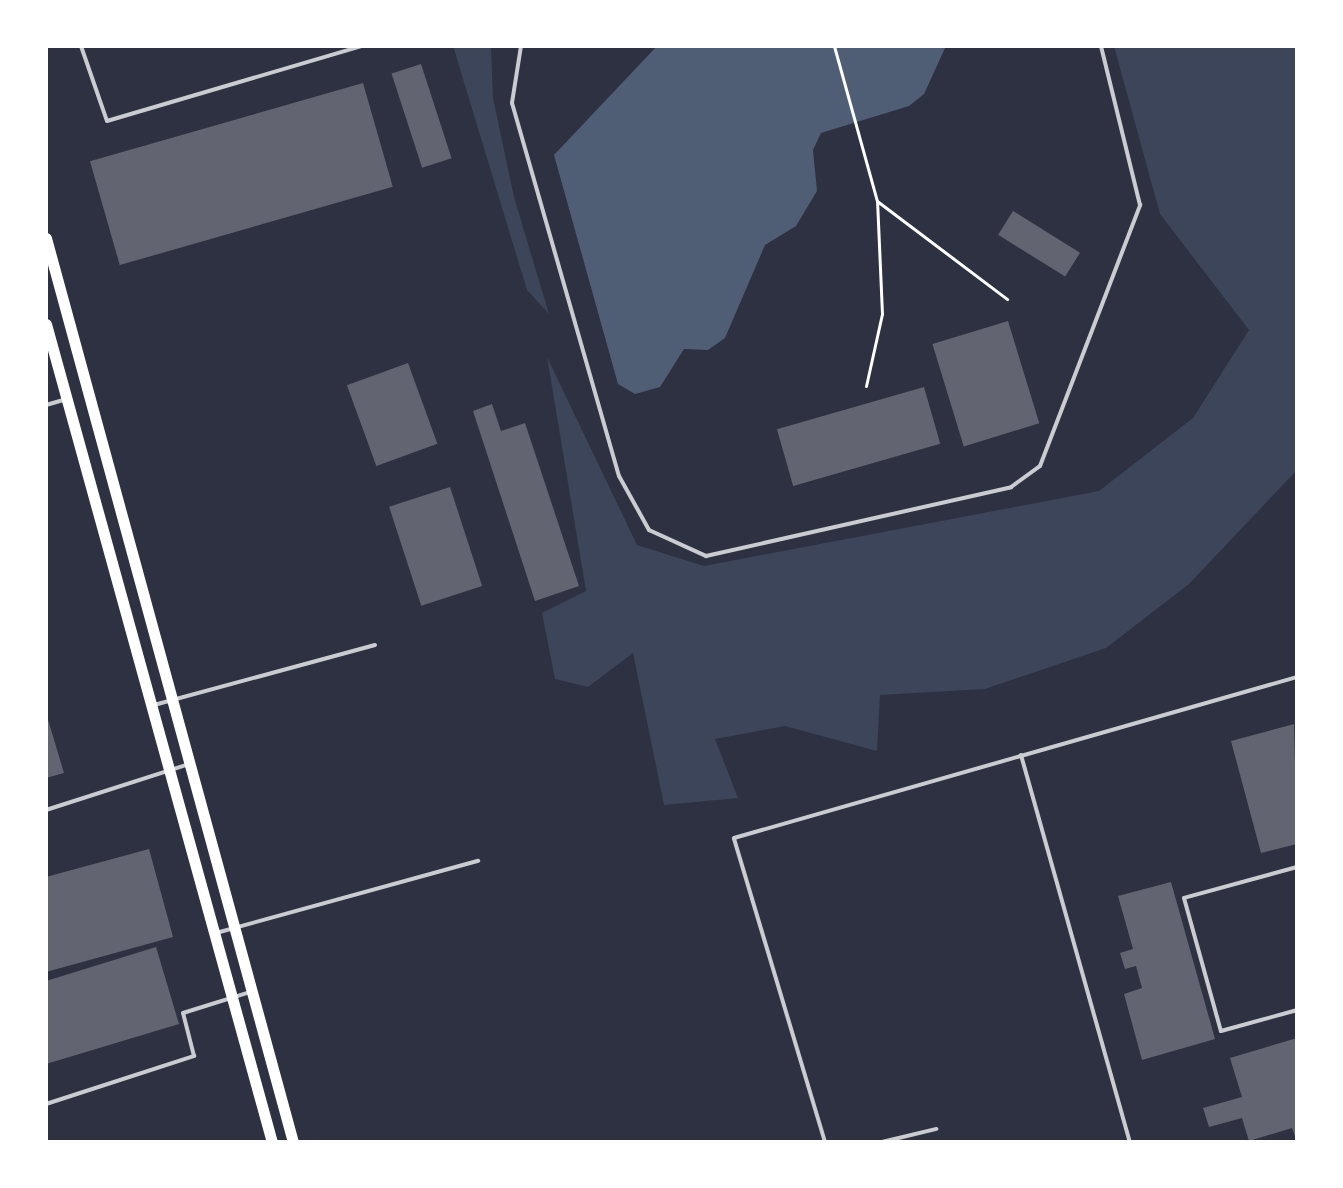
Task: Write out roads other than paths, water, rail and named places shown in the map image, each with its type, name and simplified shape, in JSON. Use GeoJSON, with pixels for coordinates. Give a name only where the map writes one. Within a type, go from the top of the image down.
{"type":"FeatureCollection","features":[{"type":"Feature","properties":{"kind":"main road"},"geometry":{"type":"LineString","coordinates":[[46,238],[192,763],[293,1142]]}},
{"type":"Feature","properties":{"kind":"main road"},"geometry":{"type":"LineString","coordinates":[[46,324],[154,705],[272,1142]]}},
{"type":"Feature","properties":{"kind":"lane"},"geometry":{"type":"LineString","coordinates":[[81,46],[107,121],[362,46]]}},
{"type":"Feature","properties":{"kind":"lane"},"geometry":{"type":"LineString","coordinates":[[521,46],[512,103],[615,464],[649,530],[706,556],[1011,487],[1040,466],[1140,205],[1101,46]]}},
{"type":"Feature","properties":{"kind":"lane"},"geometry":{"type":"LineString","coordinates":[[46,405],[66,400]]}},
{"type":"Feature","properties":{"kind":"lane"},"geometry":{"type":"LineString","coordinates":[[154,705],[375,645]]}},
{"type":"Feature","properties":{"kind":"lane"},"geometry":{"type":"LineString","coordinates":[[825,1142],[734,838],[1297,677]]}},
{"type":"Feature","properties":{"kind":"lane"},"geometry":{"type":"LineString","coordinates":[[1021,755],[1130,1142]]}},
{"type":"Feature","properties":{"kind":"lane"},"geometry":{"type":"LineString","coordinates":[[46,810],[171,773],[192,763]]}},
{"type":"Feature","properties":{"kind":"lane"},"geometry":{"type":"LineString","coordinates":[[214,933],[478,861]]}},
{"type":"Feature","properties":{"kind":"lane"},"geometry":{"type":"LineString","coordinates":[[1297,868],[1184,898],[1221,1031],[1297,1010]]}},
{"type":"Feature","properties":{"kind":"lane"},"geometry":{"type":"LineString","coordinates":[[46,1104],[194,1056],[183,1013],[254,990]]}},
{"type":"Feature","properties":{"kind":"lane"},"geometry":{"type":"LineString","coordinates":[[882,1142],[936,1129]]}}]}
